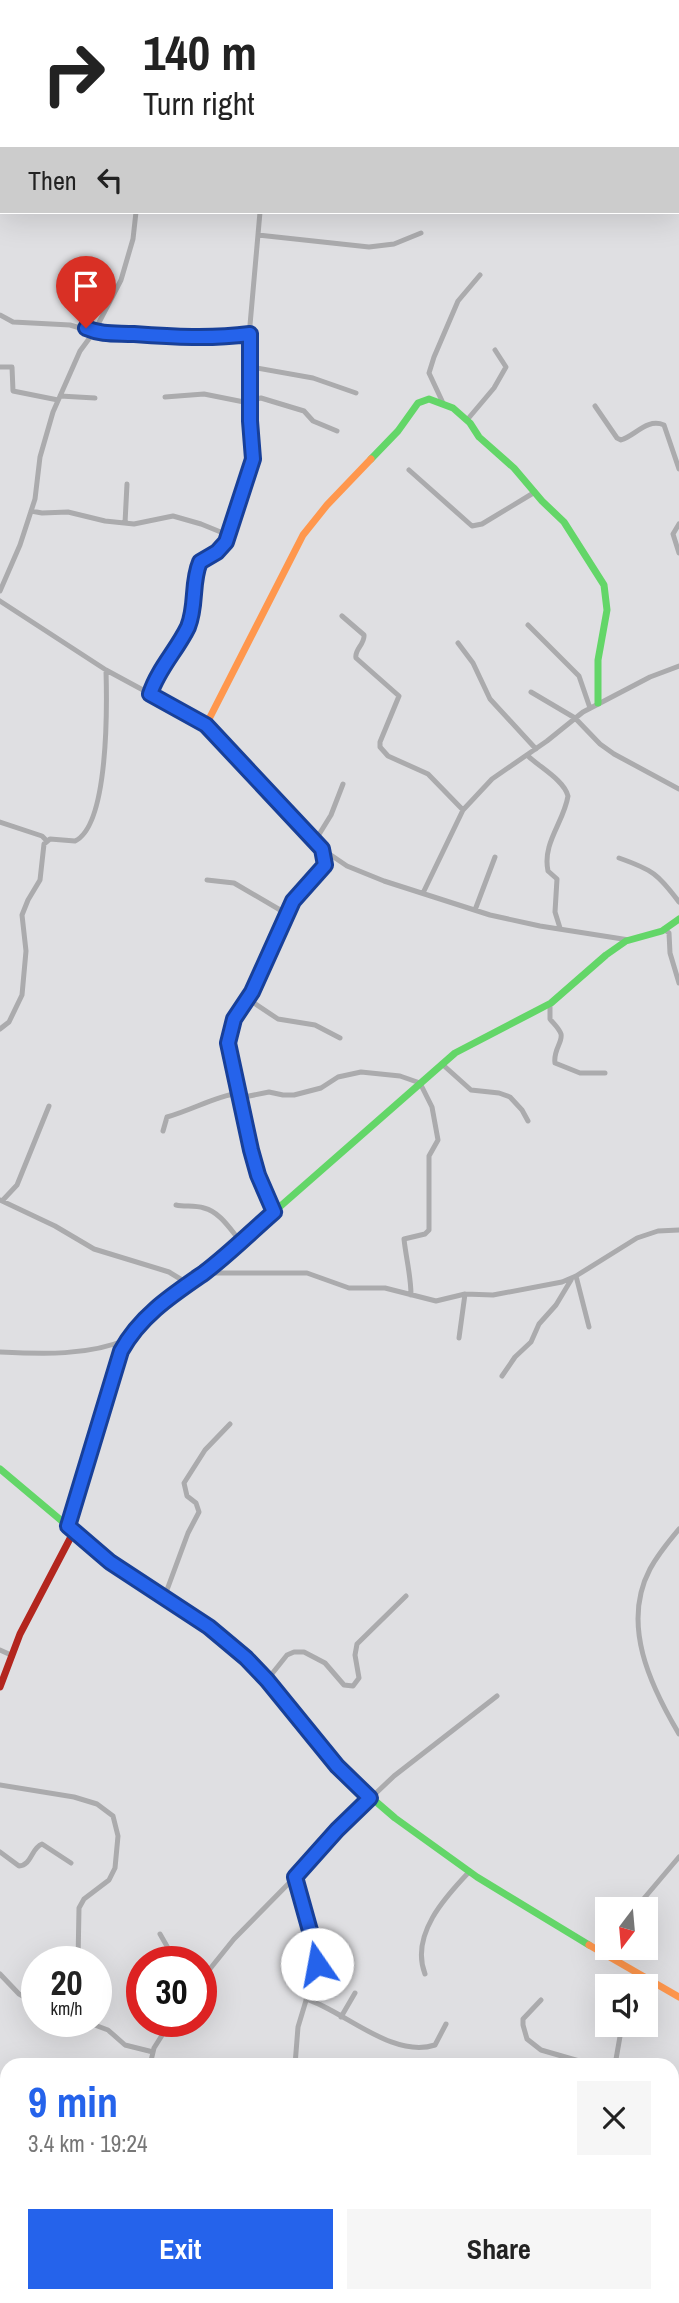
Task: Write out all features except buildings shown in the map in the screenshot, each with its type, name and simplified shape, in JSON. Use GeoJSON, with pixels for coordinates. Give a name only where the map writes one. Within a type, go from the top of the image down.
{"type":"FeatureCollection","features":[{"type":"Feature","properties":{"kind":"main road"},"geometry":{"type":"LineString","coordinates":[[206,725],[303,535],[327,505],[398,431],[418,403],[429,399],[453,408],[514,468],[571,531],[607,592],[605,624],[598,660],[598,703]]}},
{"type":"Feature","properties":{"kind":"main road"},"geometry":{"type":"LineString","coordinates":[[0,1687],[11,1655],[71,1528],[121,1351],[128,1339],[169,1297],[241,1242],[351,1141],[442,1064],[474,1041],[550,1004],[616,947],[629,940],[671,928],[679,919]]}},
{"type":"Feature","properties":{"kind":"main road"},"geometry":{"type":"LineString","coordinates":[[0,1469],[24,1485],[110,1562],[209,1627],[267,1680],[323,1751],[370,1798],[470,1871],[595,1948]]}},
{"type":"Feature","properties":{"kind":"main road"},"geometry":{"type":"LineString","coordinates":[[616,1960],[638,1974]]}},
{"type":"Feature","properties":{"kind":"main road"},"geometry":{"type":"LineString","coordinates":[[658,1985],[679,1997]]}},
{"type":"Feature","properties":{"kind":"street"},"geometry":{"type":"LineString","coordinates":[[0,591],[31,511],[44,439],[80,351],[94,332],[121,280],[136,214]]}},
{"type":"Feature","properties":{"kind":"street"},"geometry":{"type":"LineString","coordinates":[[150,694],[162,668],[188,626],[194,606],[194,583],[200,562],[217,552],[228,536],[253,459],[250,334],[260,214]]}},
{"type":"Feature","properties":{"kind":"street"},"geometry":{"type":"LineString","coordinates":[[258,235],[369,247],[394,244],[421,233]]}},
{"type":"Feature","properties":{"kind":"street"},"geometry":{"type":"LineString","coordinates":[[443,403],[429,373],[458,301],[480,275]]}},
{"type":"Feature","properties":{"kind":"street"},"geometry":{"type":"LineString","coordinates":[[0,315],[13,322],[70,325],[94,332],[166,338],[250,334]]}},
{"type":"Feature","properties":{"kind":"street"},"geometry":{"type":"LineString","coordinates":[[467,420],[494,388],[506,367],[495,349]]}},
{"type":"Feature","properties":{"kind":"street"},"geometry":{"type":"LineString","coordinates":[[0,367],[12,367],[13,391],[59,398],[95,398]]}},
{"type":"Feature","properties":{"kind":"street"},"geometry":{"type":"LineString","coordinates":[[251,367],[313,378],[356,393]]}},
{"type":"Feature","properties":{"kind":"street"},"geometry":{"type":"LineString","coordinates":[[165,397],[204,394],[244,402],[261,398],[304,411],[313,421],[337,431]]}},
{"type":"Feature","properties":{"kind":"street"},"geometry":{"type":"LineString","coordinates":[[595,407],[621,440],[649,424],[655,422],[664,425],[679,469]]}},
{"type":"Feature","properties":{"kind":"street"},"geometry":{"type":"LineString","coordinates":[[409,470],[472,526],[482,524],[535,492]]}},
{"type":"Feature","properties":{"kind":"street"},"geometry":{"type":"LineString","coordinates":[[124,523],[127,484]]}},
{"type":"Feature","properties":{"kind":"street"},"geometry":{"type":"LineString","coordinates":[[31,511],[68,512],[124,523],[145,523],[164,516],[173,516],[228,536]]}},
{"type":"Feature","properties":{"kind":"street"},"geometry":{"type":"LineString","coordinates":[[679,524],[673,534],[679,554]]}},
{"type":"Feature","properties":{"kind":"street"},"geometry":{"type":"LineString","coordinates":[[0,601],[106,670],[206,725],[322,849],[356,870],[475,910],[540,926],[629,940]]}},
{"type":"Feature","properties":{"kind":"street"},"geometry":{"type":"LineString","coordinates":[[342,615],[364,635],[365,639],[356,658],[399,696],[380,747],[388,756],[428,774],[463,810]]}},
{"type":"Feature","properties":{"kind":"street"},"geometry":{"type":"LineString","coordinates":[[528,625],[579,676],[590,708]]}},
{"type":"Feature","properties":{"kind":"street"},"geometry":{"type":"LineString","coordinates":[[458,643],[473,663],[490,699],[536,749]]}},
{"type":"Feature","properties":{"kind":"street"},"geometry":{"type":"LineString","coordinates":[[424,893],[463,810],[492,779],[598,703],[679,666]]}},
{"type":"Feature","properties":{"kind":"street"},"geometry":{"type":"LineString","coordinates":[[0,1029],[9,1022],[22,995],[26,951],[22,915],[40,880],[43,848],[47,841],[53,839],[75,841],[86,832],[91,823],[100,786],[106,738],[106,670]]}},
{"type":"Feature","properties":{"kind":"street"},"geometry":{"type":"LineString","coordinates":[[531,692],[575,718],[600,744],[614,754],[679,789]]}},
{"type":"Feature","properties":{"kind":"street"},"geometry":{"type":"LineString","coordinates":[[527,755],[560,781],[568,796],[549,844],[547,858],[548,871],[557,879],[555,912],[560,928]]}},
{"type":"Feature","properties":{"kind":"street"},"geometry":{"type":"LineString","coordinates":[[315,841],[331,816],[343,784]]}},
{"type":"Feature","properties":{"kind":"street"},"geometry":{"type":"LineString","coordinates":[[0,822],[42,836],[47,841]]}},
{"type":"Feature","properties":{"kind":"street"},"geometry":{"type":"LineString","coordinates":[[274,1212],[258,1175],[228,1043],[234,1019],[248,999],[296,895],[325,865],[322,849]]}},
{"type":"Feature","properties":{"kind":"street"},"geometry":{"type":"LineString","coordinates":[[475,910],[495,858]]}},
{"type":"Feature","properties":{"kind":"street"},"geometry":{"type":"LineString","coordinates":[[619,858],[649,868],[679,902]]}},
{"type":"Feature","properties":{"kind":"street"},"geometry":{"type":"LineString","coordinates":[[207,880],[234,883],[288,914]]}},
{"type":"Feature","properties":{"kind":"street"},"geometry":{"type":"LineString","coordinates":[[671,928],[668,933],[670,953],[679,984]]}},
{"type":"Feature","properties":{"kind":"street"},"geometry":{"type":"LineString","coordinates":[[248,999],[278,1019],[315,1025],[340,1038]]}},
{"type":"Feature","properties":{"kind":"street"},"geometry":{"type":"LineString","coordinates":[[550,1004],[550,1019],[561,1036],[554,1054],[555,1063],[580,1073],[605,1073]]}},
{"type":"Feature","properties":{"kind":"street"},"geometry":{"type":"LineString","coordinates":[[442,1064],[471,1090],[510,1097],[528,1121]]}},
{"type":"Feature","properties":{"kind":"street"},"geometry":{"type":"LineString","coordinates":[[163,1130],[167,1117],[212,1102],[224,1095],[270,1092],[294,1095],[321,1088],[338,1077],[361,1072],[400,1076],[420,1083],[432,1107],[438,1140],[429,1156],[429,1230],[425,1234],[404,1239],[411,1295]]}},
{"type":"Feature","properties":{"kind":"street"},"geometry":{"type":"LineString","coordinates":[[49,1106],[17,1185],[1,1200],[55,1226],[94,1250],[169,1272],[187,1283]]}},
{"type":"Feature","properties":{"kind":"street"},"geometry":{"type":"LineString","coordinates":[[176,1205],[201,1207],[212,1211],[241,1242]]}},
{"type":"Feature","properties":{"kind":"street"},"geometry":{"type":"LineString","coordinates":[[202,1273],[307,1273],[349,1288],[385,1288],[436,1301],[465,1294],[502,1294],[574,1277],[637,1238],[658,1231],[679,1230]]}},
{"type":"Feature","properties":{"kind":"street"},"geometry":{"type":"LineString","coordinates":[[574,1277],[589,1327]]}},
{"type":"Feature","properties":{"kind":"street"},"geometry":{"type":"LineString","coordinates":[[502,1376],[515,1357],[531,1342],[539,1324],[556,1305],[574,1277]]}},
{"type":"Feature","properties":{"kind":"street"},"geometry":{"type":"LineString","coordinates":[[459,1338],[465,1294]]}},
{"type":"Feature","properties":{"kind":"street"},"geometry":{"type":"LineString","coordinates":[[0,1352],[39,1354],[84,1350],[108,1347],[128,1339]]}},
{"type":"Feature","properties":{"kind":"street"},"geometry":{"type":"LineString","coordinates":[[164,1598],[199,1511],[196,1503],[187,1496],[184,1483],[205,1450],[217,1441],[230,1424]]}},
{"type":"Feature","properties":{"kind":"street"},"geometry":{"type":"LineString","coordinates":[[679,1529],[648,1571],[637,1608],[643,1655],[655,1693],[679,1734]]}},
{"type":"Feature","properties":{"kind":"street"},"geometry":{"type":"LineString","coordinates":[[267,1680],[287,1655],[304,1652],[325,1663],[344,1685],[353,1686],[359,1678],[355,1655],[357,1644],[406,1596]]}},
{"type":"Feature","properties":{"kind":"street"},"geometry":{"type":"LineString","coordinates":[[0,1650],[11,1655]]}},
{"type":"Feature","properties":{"kind":"street"},"geometry":{"type":"LineString","coordinates":[[217,1960],[234,1939],[370,1798],[394,1776],[497,1696]]}},
{"type":"Feature","properties":{"kind":"street"},"geometry":{"type":"LineString","coordinates":[[0,1785],[74,1797],[97,1804],[113,1816],[118,1836],[116,1868],[109,1880],[84,1899],[79,1908],[78,1946]]}},
{"type":"Feature","properties":{"kind":"street"},"geometry":{"type":"LineString","coordinates":[[0,1852],[23,1866],[36,1847],[42,1844],[71,1863]]}},
{"type":"Feature","properties":{"kind":"street"},"geometry":{"type":"LineString","coordinates":[[645,1897],[679,1857]]}},
{"type":"Feature","properties":{"kind":"street"},"geometry":{"type":"LineString","coordinates":[[425,1974],[420,1958],[424,1935],[452,1889],[470,1871]]}},
{"type":"Feature","properties":{"kind":"street"},"geometry":{"type":"LineString","coordinates":[[295,1877],[317,1958],[296,2041],[295,2058]]}},
{"type":"Feature","properties":{"kind":"street"},"geometry":{"type":"LineString","coordinates":[[160,1934],[167,1946]]}},
{"type":"Feature","properties":{"kind":"street"},"geometry":{"type":"LineString","coordinates":[[0,1974],[21,1995]]}},
{"type":"Feature","properties":{"kind":"street"},"geometry":{"type":"LineString","coordinates":[[341,2017],[355,1993]]}},
{"type":"Feature","properties":{"kind":"street"},"geometry":{"type":"LineString","coordinates":[[306,1998],[368,2032],[420,2048],[435,2045],[446,2024]]}},
{"type":"Feature","properties":{"kind":"street"},"geometry":{"type":"LineString","coordinates":[[541,2000],[523,2020],[527,2039],[541,2050],[569,2058]]}},
{"type":"Feature","properties":{"kind":"street"},"geometry":{"type":"LineString","coordinates":[[112,2034],[125,2045],[153,2052]]}},
{"type":"Feature","properties":{"kind":"street"},"geometry":{"type":"LineString","coordinates":[[152,2058],[162,2037]]}},
{"type":"Feature","properties":{"kind":"street"},"geometry":{"type":"LineString","coordinates":[[616,2058],[620,2037]]}},
{"type":"Feature","properties":{"kind":"traffic: fast"},"geometry":{"type":"LineString","coordinates":[[371,459],[398,431],[418,403],[429,399],[453,408],[470,423],[479,437],[514,468],[564,522],[604,585],[607,610],[598,660],[598,703]]}},
{"type":"Feature","properties":{"kind":"traffic: fast"},"geometry":{"type":"LineString","coordinates":[[227,1253],[455,1053],[551,1003],[626,941],[662,931],[679,919]]}},
{"type":"Feature","properties":{"kind":"traffic: fast"},"geometry":{"type":"LineString","coordinates":[[0,1469],[113,1564],[231,1645],[262,1676],[352,1781],[395,1818],[477,1877],[589,1945]]}},
{"type":"Feature","properties":{"kind":"traffic: slow"},"geometry":{"type":"LineString","coordinates":[[206,725],[303,535],[327,505],[371,459]]}},
{"type":"Feature","properties":{"kind":"traffic: slow"},"geometry":{"type":"LineString","coordinates":[[68,1526],[121,1351],[156,1309],[227,1253]]}},
{"type":"Feature","properties":{"kind":"traffic: slow"},"geometry":{"type":"LineString","coordinates":[[589,1945],[679,1997]]}},
{"type":"Feature","properties":{"kind":"traffic: jam"},"geometry":{"type":"LineString","coordinates":[[0,1687],[20,1634],[74,1531]]}},
{"type":"Feature","properties":{"kind":"route"},"geometry":{"type":"LineString","coordinates":[[86,328],[100,334],[166,338],[250,334],[253,459],[250,473],[226,542],[217,552],[200,562],[194,583],[194,606],[188,626],[162,668],[150,694],[206,725],[322,849],[325,865],[296,895],[252,992],[234,1019],[228,1043],[251,1150],[258,1175],[274,1212],[224,1256],[169,1297],[128,1339],[121,1351],[68,1526],[110,1562],[209,1627],[246,1658],[337,1766],[370,1798],[295,1877],[317,1964]]}}]}
